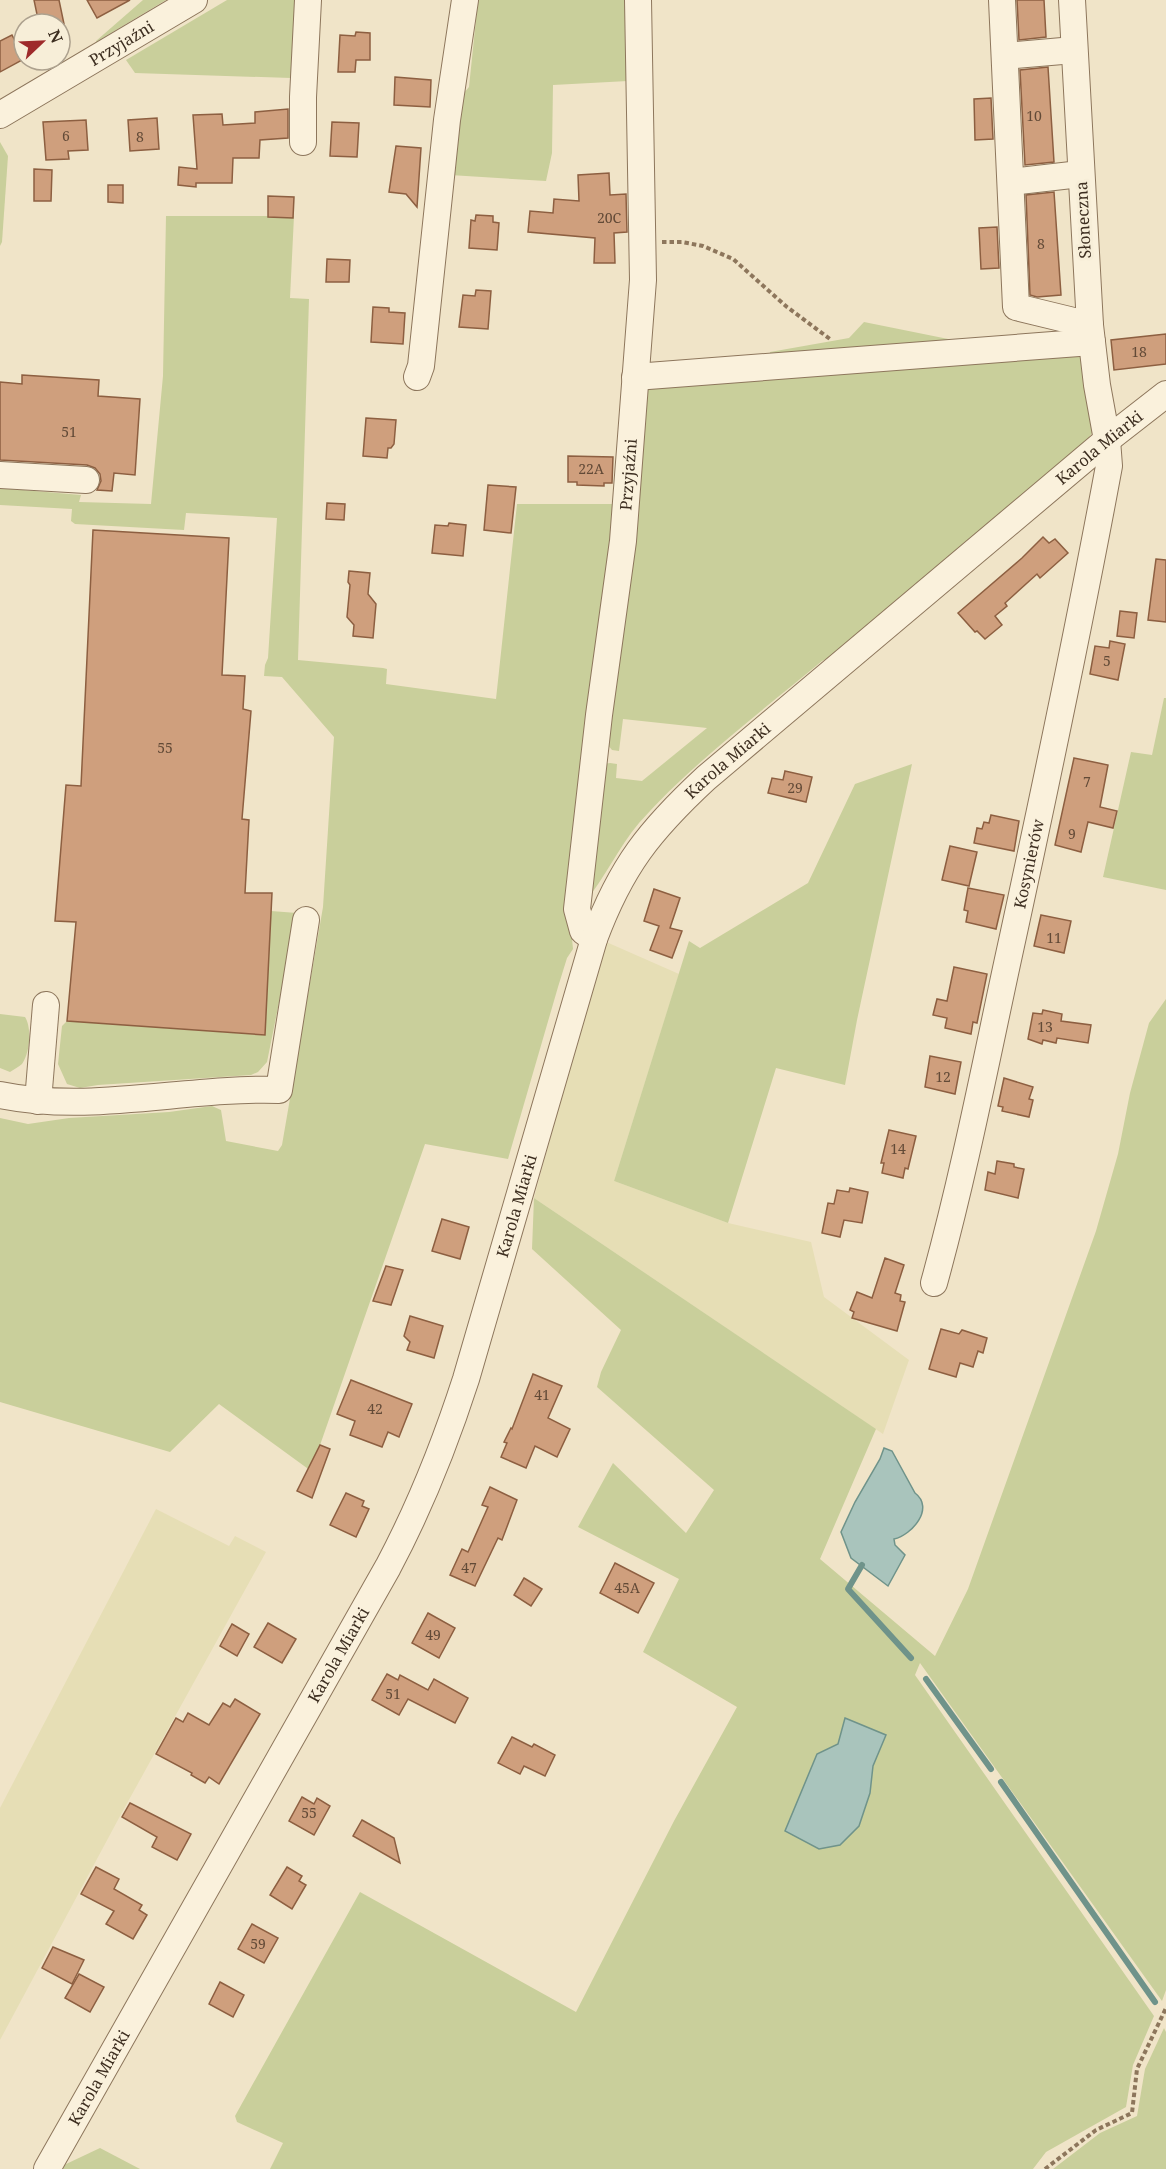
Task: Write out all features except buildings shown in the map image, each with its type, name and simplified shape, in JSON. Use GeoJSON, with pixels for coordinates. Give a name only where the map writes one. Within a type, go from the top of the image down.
{"type":"FeatureCollection","features":[{"type":"Feature","properties":{"kind":"street"},"geometry":{"type":"LineString","coordinates":[[303,142],[308,0]]}},
{"type":"Feature","properties":{"kind":"street"},"geometry":{"type":"LineString","coordinates":[[417,377],[447,120],[465,0]]}},
{"type":"Feature","properties":{"kind":"street","name":"Przyjaźni"},"geometry":{"type":"LineString","coordinates":[[594,939],[583,931],[577,909],[599,715],[623,541],[643,280],[638,0]]}},
{"type":"Feature","properties":{"kind":"street"},"geometry":{"type":"LineString","coordinates":[[1002,0],[1016,307],[1091,334]]}},
{"type":"Feature","properties":{"kind":"street","name":"Słoneczna"},"geometry":{"type":"LineString","coordinates":[[1072,0],[1080,174],[1091,334],[1096,385],[1107,440]]}},
{"type":"Feature","properties":{"kind":"street","name":"Przyjaźni"},"geometry":{"type":"LineString","coordinates":[[0,115],[184,3]]}},
{"type":"Feature","properties":{"kind":"street"},"geometry":{"type":"LineString","coordinates":[[1005,56],[1074,50]]}},
{"type":"Feature","properties":{"kind":"street"},"geometry":{"type":"LineString","coordinates":[[1011,182],[1080,174]]}},
{"type":"Feature","properties":{"kind":"street"},"geometry":{"type":"LineString","coordinates":[[635,377],[858,359],[1091,334]]}},
{"type":"Feature","properties":{"kind":"street","name":"Karola Miarki"},"geometry":{"type":"LineString","coordinates":[[47,2169],[388,1567],[424,1497],[447,1438],[466,1379],[594,939],[609,900],[628,865],[650,834],[675,807],[740,749],[1107,440],[1166,394]]}},
{"type":"Feature","properties":{"kind":"street","name":"Kosynierów"},"geometry":{"type":"LineString","coordinates":[[934,1283],[955,1203],[1058,730],[1109,466],[1107,440]]}},
{"type":"Feature","properties":{"kind":"street"},"geometry":{"type":"LineString","coordinates":[[0,475],[86,480]]}},
{"type":"Feature","properties":{"kind":"street"},"geometry":{"type":"LineString","coordinates":[[0,1095],[38,1101],[88,1102],[279,1090],[306,920]]}},
{"type":"Feature","properties":{"kind":"street"},"geometry":{"type":"LineString","coordinates":[[38,1101],[46,1005]]}},
{"type":"Feature","properties":{"kind":"path"},"geometry":{"type":"LineString","coordinates":[[644,242],[682,242],[703,246],[733,259],[787,307],[858,359]]}},
{"type":"Feature","properties":{"kind":"path"},"geometry":{"type":"LineString","coordinates":[[1045,2169],[1096,2130],[1132,2113],[1137,2069],[1166,2008]]}},
{"type":"Feature","properties":{"kind":"shaded area"},"geometry":{"type":"Polygon","coordinates":[[[604,941],[679,974],[614,1181],[728,1223],[811,1242],[824,1297],[909,1360],[883,1434],[534,1198],[604,941]]]}},
{"type":"Feature","properties":{"kind":"shaded area"},"geometry":{"type":"Polygon","coordinates":[[[156,1509],[229,1546],[235,1536],[266,1552],[120,1816],[0,2040],[0,1808],[156,1509]]]}},
{"type":"Feature","properties":{"kind":"green space"},"geometry":{"type":"Polygon","coordinates":[[[143,0],[166,0],[96,42],[96,41],[143,0]]]}},
{"type":"Feature","properties":{"kind":"green space"},"geometry":{"type":"Polygon","coordinates":[[[227,0],[298,0],[291,78],[135,73],[126,60],[227,0]]]}},
{"type":"Feature","properties":{"kind":"green space"},"geometry":{"type":"Polygon","coordinates":[[[478,0],[631,0],[628,81],[553,85],[552,153],[546,181],[450,175],[457,101],[469,87],[478,0]]]}},
{"type":"Feature","properties":{"kind":"green space"},"geometry":{"type":"Polygon","coordinates":[[[0,142],[8,156],[0,246],[0,142]]]}},
{"type":"Feature","properties":{"kind":"green space"},"geometry":{"type":"Polygon","coordinates":[[[166,216],[294,216],[290,298],[309,299],[298,660],[383,668],[387,669],[386,684],[496,699],[517,504],[618,504],[570,918],[573,949],[567,958],[558,987],[508,1159],[425,1144],[311,1471],[219,1404],[170,1452],[0,1402],[0,1118],[28,1124],[69,1118],[169,1112],[212,1106],[221,1110],[226,1141],[278,1151],[282,1145],[323,907],[334,737],[282,677],[264,676],[268,658],[277,518],[186,513],[184,530],[75,524],[71,521],[72,509],[0,505],[0,488],[81,495],[79,502],[151,504],[163,376],[166,216]]]}},
{"type":"Feature","properties":{"kind":"green space"},"geometry":{"type":"Polygon","coordinates":[[[864,322],[973,344],[1085,335],[1092,433],[1083,446],[833,656],[822,661],[703,759],[639,823],[584,903],[604,764],[617,764],[616,778],[642,781],[707,728],[623,719],[619,751],[612,750],[607,744],[644,387],[769,371],[770,352],[849,338],[864,322]]]}},
{"type":"Feature","properties":{"kind":"green space"},"geometry":{"type":"Polygon","coordinates":[[[1164,698],[1166,698],[1166,890],[1103,877],[1131,752],[1152,755],[1164,698]]]}},
{"type":"Feature","properties":{"kind":"green space"},"geometry":{"type":"Polygon","coordinates":[[[912,764],[845,1085],[776,1068],[728,1223],[614,1181],[689,941],[700,948],[808,883],[855,784],[912,764]]]}},
{"type":"Feature","properties":{"kind":"green space"},"geometry":{"type":"Polygon","coordinates":[[[271,911],[297,913],[267,1062],[258,1072],[251,1075],[80,1088],[67,1084],[58,1064],[62,1026],[67,1021],[264,1035],[271,911]]]}},
{"type":"Feature","properties":{"kind":"green space"},"geometry":{"type":"Polygon","coordinates":[[[1166,999],[1166,1990],[1162,2001],[920,1663],[915,1675],[1154,2016],[1133,2065],[1126,2107],[1046,2152],[1033,2169],[270,2169],[283,2143],[237,2122],[235,2116],[360,1892],[576,2012],[674,1821],[737,1707],[643,1652],[679,1579],[578,1527],[613,1463],[686,1533],[714,1490],[597,1387],[601,1372],[621,1330],[532,1249],[534,1198],[876,1429],[820,1559],[935,1656],[968,1589],[1096,1231],[1118,1154],[1130,1093],[1149,1023],[1166,999]],[[886,1735],[838,1745],[800,1799],[785,1831],[870,1793],[873,1766],[886,1735]]]}},
{"type":"Feature","properties":{"kind":"green space"},"geometry":{"type":"Polygon","coordinates":[[[0,1014],[25,1017],[29,1027],[25,1059],[21,1065],[10,1072],[0,1068],[0,1014]]]}},
{"type":"Feature","properties":{"kind":"green space"},"geometry":{"type":"Polygon","coordinates":[[[1164,2028],[1166,2032],[1166,2169],[1053,2169],[1100,2133],[1137,2116],[1145,2069],[1164,2028]]]}},
{"type":"Feature","properties":{"kind":"green space"},"geometry":{"type":"Polygon","coordinates":[[[100,2148],[140,2169],[63,2169],[64,2165],[100,2148]]]}},
{"type":"Feature","properties":{"kind":"water"},"geometry":{"type":"Polygon","coordinates":[[[884,1448],[892,1451],[923,1506],[919,1520],[914,1527],[894,1539],[895,1545],[905,1555],[888,1586],[851,1558],[841,1532],[884,1448]]]}},
{"type":"Feature","properties":{"kind":"water"},"geometry":{"type":"Polygon","coordinates":[[[845,1718],[886,1735],[873,1766],[870,1793],[859,1826],[840,1845],[819,1849],[785,1831],[817,1754],[838,1744],[845,1718]]]}},
{"type":"Feature","properties":{"kind":"waterway"},"geometry":{"type":"LineString","coordinates":[[862,1565],[848,1589],[911,1658]]}},
{"type":"Feature","properties":{"kind":"waterway"},"geometry":{"type":"LineString","coordinates":[[926,1679],[991,1769]]}},
{"type":"Feature","properties":{"kind":"waterway"},"geometry":{"type":"LineString","coordinates":[[1001,1782],[1155,2002]]}}]}
